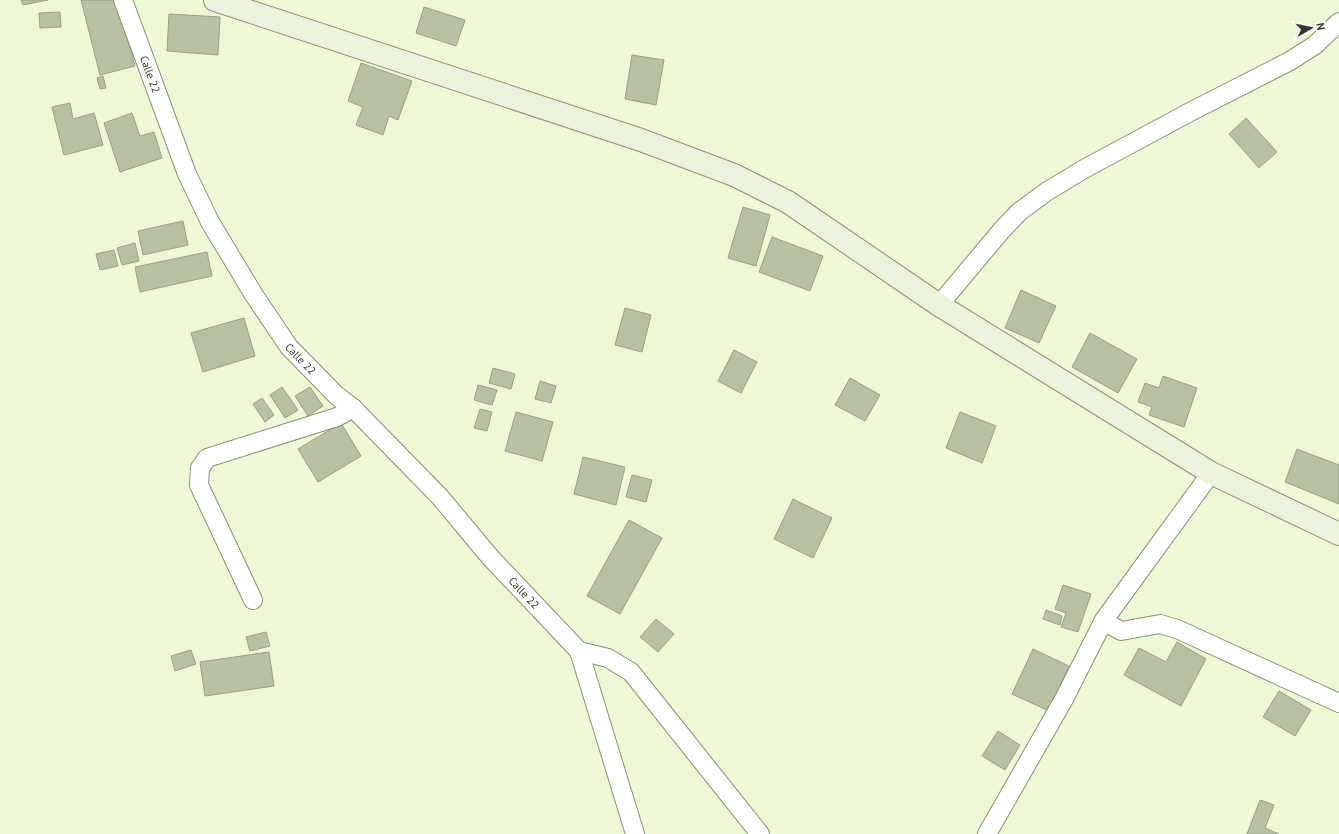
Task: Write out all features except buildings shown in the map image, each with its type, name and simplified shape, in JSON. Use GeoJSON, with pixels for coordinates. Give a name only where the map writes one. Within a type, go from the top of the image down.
{"type":"FeatureCollection","features":[{"type":"Feature","properties":{"kind":"street","name":"Calle 22"},"geometry":{"type":"LineString","coordinates":[[123,0],[187,174],[210,222],[254,295],[289,347],[336,395],[352,408],[440,498],[490,557],[579,651]]}},
{"type":"Feature","properties":{"kind":"street"},"geometry":{"type":"LineString","coordinates":[[215,0],[641,140],[734,175],[788,202],[939,305],[1211,473],[1339,534]]}},
{"type":"Feature","properties":{"kind":"street"},"geometry":{"type":"LineString","coordinates":[[939,305],[1000,231],[1019,212],[1046,192],[1084,169],[1184,115],[1290,61],[1315,45],[1339,22]]}},
{"type":"Feature","properties":{"kind":"street"},"geometry":{"type":"LineString","coordinates":[[253,600],[199,485],[200,468],[207,458],[337,417],[352,408]]}},
{"type":"Feature","properties":{"kind":"street"},"geometry":{"type":"LineString","coordinates":[[987,834],[1064,699],[1104,620],[1211,473]]}},
{"type":"Feature","properties":{"kind":"street"},"geometry":{"type":"LineString","coordinates":[[1104,620],[1121,631],[1160,624],[1177,629],[1339,703]]}},
{"type":"Feature","properties":{"kind":"street"},"geometry":{"type":"LineString","coordinates":[[579,651],[635,834]]}},
{"type":"Feature","properties":{"kind":"street"},"geometry":{"type":"LineString","coordinates":[[579,651],[608,658],[630,672],[760,834]]}}]}
